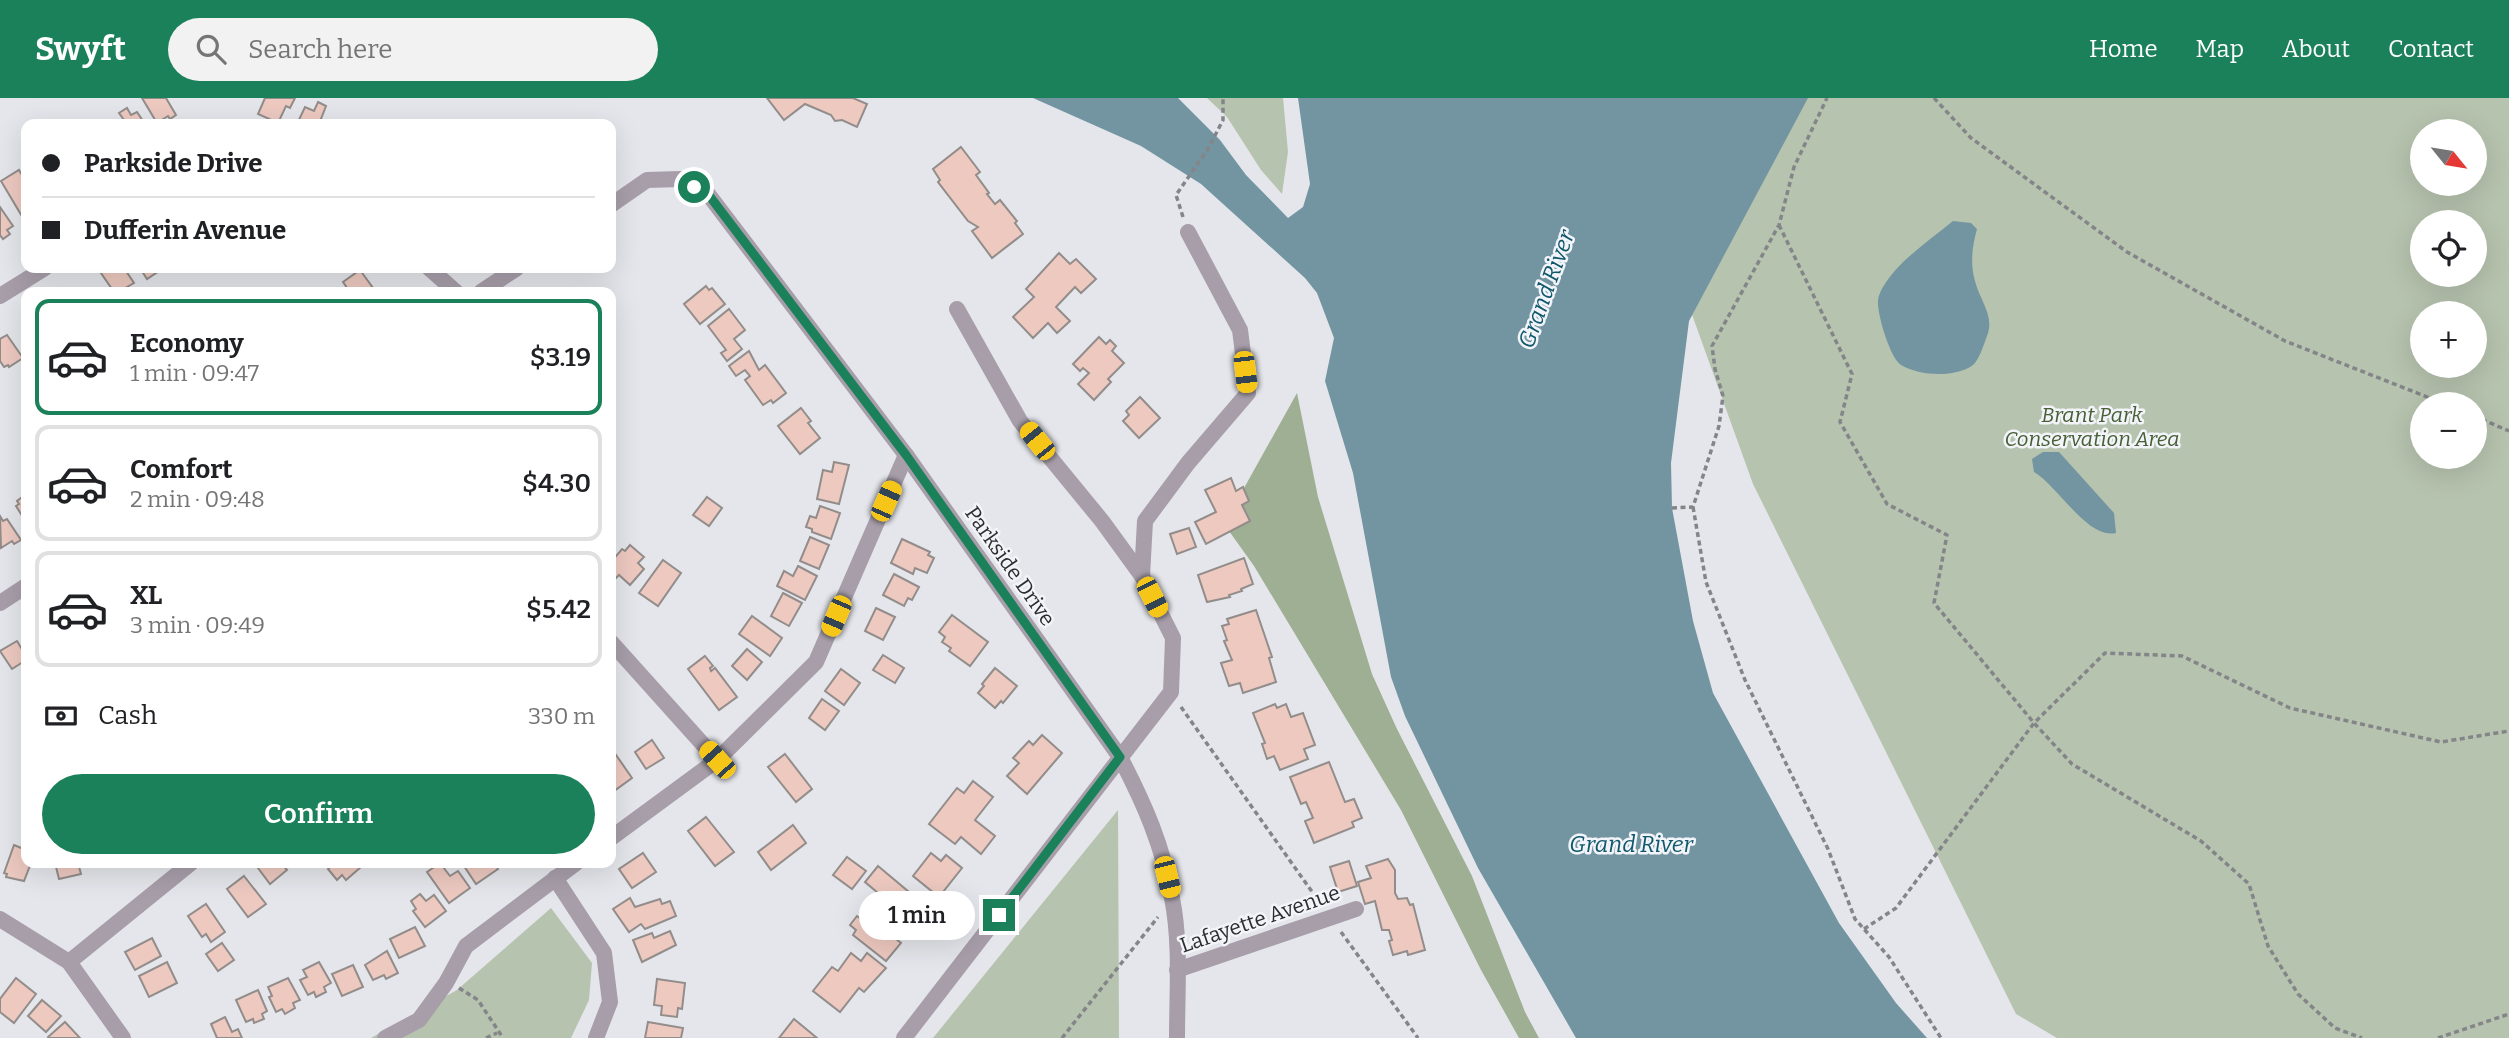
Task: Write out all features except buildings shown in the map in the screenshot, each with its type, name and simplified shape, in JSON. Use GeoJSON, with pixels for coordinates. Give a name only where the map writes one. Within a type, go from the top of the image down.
{"type":"FeatureCollection","features":[{"type":"Feature","properties":{"kind":"street","name":"Parkside Drive"},"geometry":{"type":"LineString","coordinates":[[616,202],[647,180],[680,179],[708,194],[906,455],[1120,757],[1147,809],[1173,899],[1177,1038]]}},
{"type":"Feature","properties":{"kind":"street"},"geometry":{"type":"LineString","coordinates":[[1142,576],[1145,521],[1188,463],[1248,393],[1240,330],[1188,232]]}},
{"type":"Feature","properties":{"kind":"street"},"geometry":{"type":"LineString","coordinates":[[0,296],[37,273]]}},
{"type":"Feature","properties":{"kind":"street"},"geometry":{"type":"LineString","coordinates":[[435,273],[450,287]]}},
{"type":"Feature","properties":{"kind":"street"},"geometry":{"type":"LineString","coordinates":[[488,287],[510,273]]}},
{"type":"Feature","properties":{"kind":"street"},"geometry":{"type":"LineString","coordinates":[[904,1038],[1171,692],[1173,638],[1142,576],[1102,521],[1020,421],[957,309]]}},
{"type":"Feature","properties":{"kind":"street"},"geometry":{"type":"LineString","coordinates":[[616,834],[717,760],[816,662],[906,455]]}},
{"type":"Feature","properties":{"kind":"street"},"geometry":{"type":"LineString","coordinates":[[0,603],[21,589]]}},
{"type":"Feature","properties":{"kind":"street"},"geometry":{"type":"LineString","coordinates":[[616,648],[717,760]]}},
{"type":"Feature","properties":{"kind":"street"},"geometry":{"type":"LineString","coordinates":[[68,962],[185,868]]}},
{"type":"Feature","properties":{"kind":"street"},"geometry":{"type":"LineString","coordinates":[[386,1038],[419,1020],[446,983],[466,946],[569,868]]}},
{"type":"Feature","properties":{"kind":"street"},"geometry":{"type":"LineString","coordinates":[[555,878],[604,953],[610,1002],[596,1038]]}},
{"type":"Feature","properties":{"kind":"street","name":"Lafayette Avenue"},"geometry":{"type":"LineString","coordinates":[[1177,970],[1356,909]]}},
{"type":"Feature","properties":{"kind":"street"},"geometry":{"type":"LineString","coordinates":[[0,919],[68,962],[122,1038]]}},
{"type":"Feature","properties":{"kind":"path"},"geometry":{"type":"LineString","coordinates":[[1188,232],[1176,195],[1209,149],[1223,120],[1223,98]]}},
{"type":"Feature","properties":{"kind":"path"},"geometry":{"type":"LineString","coordinates":[[1827,98],[1794,167],[1779,225],[1712,346],[1723,396],[1719,426],[1693,508],[1706,582],[1740,668],[1828,849],[1855,919],[1889,957],[1941,1038]]}},
{"type":"Feature","properties":{"kind":"path"},"geometry":{"type":"LineString","coordinates":[[1934,98],[1971,138],[2127,252],[2285,341],[2415,392]]}},
{"type":"Feature","properties":{"kind":"path"},"geometry":{"type":"LineString","coordinates":[[1779,225],[1852,374],[1840,422],[1887,504],[1947,535],[1934,603],[2034,723],[2072,764],[2201,841],[2249,884],[2268,946],[2298,994],[2335,1028],[2362,1038]]}},
{"type":"Feature","properties":{"kind":"path"},"geometry":{"type":"LineString","coordinates":[[2487,422],[2509,431]]}},
{"type":"Feature","properties":{"kind":"path"},"geometry":{"type":"LineString","coordinates":[[1672,508],[1693,508]]}},
{"type":"Feature","properties":{"kind":"path"},"geometry":{"type":"LineString","coordinates":[[1864,929],[1896,908],[2034,723],[2105,653],[2182,656],[2290,708],[2441,742],[2509,731]]}},
{"type":"Feature","properties":{"kind":"path"},"geometry":{"type":"LineString","coordinates":[[1171,692],[1418,1038]]}},
{"type":"Feature","properties":{"kind":"path"},"geometry":{"type":"LineString","coordinates":[[1062,1038],[1173,899]]}},
{"type":"Feature","properties":{"kind":"path"},"geometry":{"type":"LineString","coordinates":[[446,983],[470,993],[478,1000],[503,1038]]}},
{"type":"Feature","properties":{"kind":"path"},"geometry":{"type":"LineString","coordinates":[[2438,1038],[2509,1014]]}},
{"type":"Feature","properties":{"kind":"path"},"geometry":{"type":"LineString","coordinates":[[486,1038],[498,1033]]}},
{"type":"Feature","properties":{"kind":"green space"},"geometry":{"type":"Polygon","coordinates":[[[1207,98],[1283,98],[1288,152],[1282,194],[1261,170],[1227,117],[1207,98]]]}},
{"type":"Feature","properties":{"kind":"green space","name":"Brant Park Conservation Area"},"geometry":{"type":"Polygon","coordinates":[[[1614,98],[2509,98],[2509,1038],[2057,1038],[2016,1014],[1753,484],[1614,98]]]}},
{"type":"Feature","properties":{"kind":"green space"},"geometry":{"type":"Polygon","coordinates":[[[1297,393],[1318,497],[1372,674],[1472,876],[1525,1012],[1539,1038],[1519,1038],[1481,970],[1401,810],[1254,566],[1224,524],[1297,393]]]}},
{"type":"Feature","properties":{"kind":"green space"},"geometry":{"type":"Polygon","coordinates":[[[1118,810],[1119,1038],[933,1038],[1118,810]]]}},
{"type":"Feature","properties":{"kind":"green space"},"geometry":{"type":"Polygon","coordinates":[[[551,908],[592,963],[589,1000],[571,1038],[371,1038],[457,990],[551,908]]]}},
{"type":"Feature","properties":{"kind":"water","name":"Grand River"},"geometry":{"type":"Polygon","coordinates":[[[1033,98],[1178,98],[1220,140],[1246,175],[1288,218],[1303,207],[1310,184],[1298,98],[1808,98],[1689,321],[1671,463],[1672,508],[1693,621],[1713,693],[1839,923],[1896,1003],[1927,1038],[1576,1038],[1478,868],[1405,716],[1391,677],[1353,473],[1325,381],[1334,338],[1317,293],[1305,278],[1201,184],[1141,146],[1033,98]]]}},
{"type":"Feature","properties":{"kind":"water"},"geometry":{"type":"Polygon","coordinates":[[[1953,221],[1971,223],[1977,229],[1973,268],[1977,288],[1988,315],[1989,329],[1977,359],[1966,369],[1937,374],[1909,369],[1897,361],[1889,345],[1882,325],[1878,298],[1897,268],[1953,221]]]}},
{"type":"Feature","properties":{"kind":"water"},"geometry":{"type":"Polygon","coordinates":[[[2043,452],[2059,452],[2114,513],[2116,533],[2105,533],[2084,520],[2034,472],[2032,459],[2043,452]]]}},
{"type":"Feature","properties":{"kind":"route"},"geometry":{"type":"LineString","coordinates":[[694,187],[708,194],[906,455],[1120,757],[999,915]]}}]}
